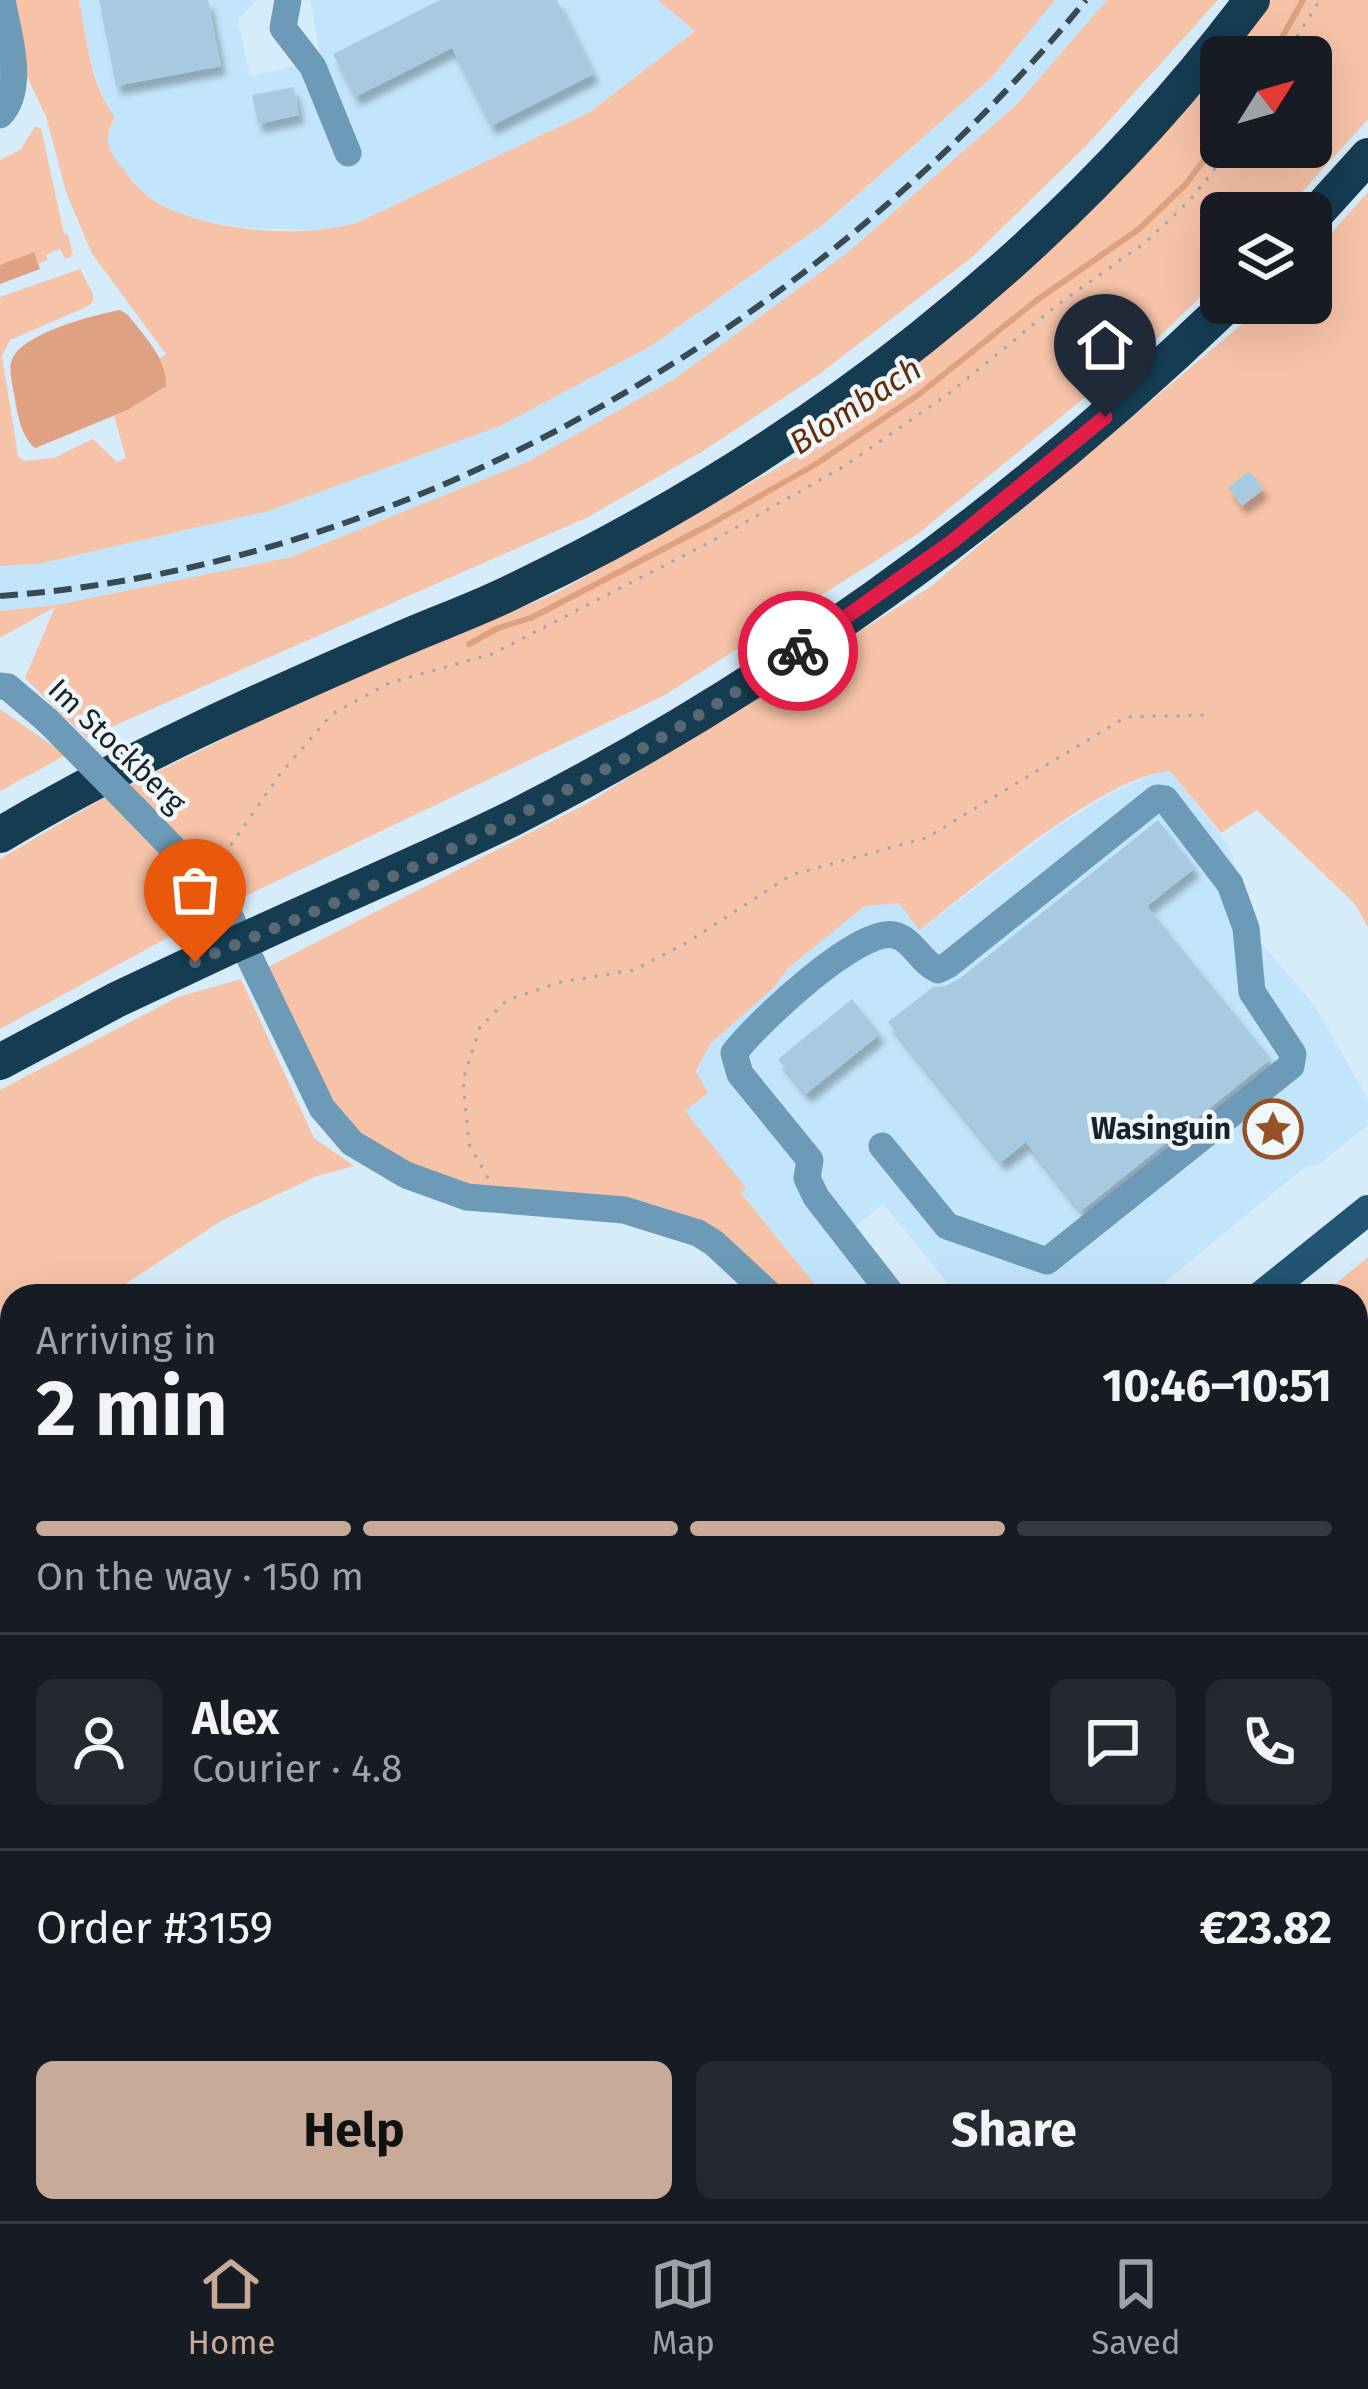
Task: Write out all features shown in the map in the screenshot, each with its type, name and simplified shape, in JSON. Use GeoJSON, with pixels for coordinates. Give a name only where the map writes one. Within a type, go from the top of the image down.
{"type":"FeatureCollection","features":[{"type":"Feature","properties":{"kind":"highway"},"geometry":{"type":"LineString","coordinates":[[0,835],[166,745],[586,556],[770,450],[925,335],[1050,226],[1175,95],[1252,0]]}},
{"type":"Feature","properties":{"kind":"highway"},"geometry":{"type":"LineString","coordinates":[[1332,196],[1368,156]]}},
{"type":"Feature","properties":{"kind":"highway"},"geometry":{"type":"LineString","coordinates":[[0,1062],[116,1000],[370,887],[515,816],[675,728],[894,584],[1039,474],[1206,324]]}},
{"type":"Feature","properties":{"kind":"main road"},"geometry":{"type":"LineString","coordinates":[[1276,1284],[1368,1210]]}},
{"type":"Feature","properties":{"kind":"street"},"geometry":{"type":"LineString","coordinates":[[0,115],[13,90],[2,0]]}},
{"type":"Feature","properties":{"kind":"street"},"geometry":{"type":"LineString","coordinates":[[285,14],[348,153]]}},
{"type":"Feature","properties":{"kind":"street","name":"Im Stockberg"},"geometry":{"type":"LineString","coordinates":[[0,686],[8,687],[49,721],[205,880],[232,915],[306,1076],[338,1128],[370,1156],[467,1197],[624,1210],[698,1233],[758,1284]]}},
{"type":"Feature","properties":{"kind":"street"},"geometry":{"type":"LineString","coordinates":[[882,1146],[947,1226],[1047,1261],[1291,1066],[1293,1054],[1252,992],[1240,905],[1231,884],[1165,799],[1157,798],[948,965],[938,970],[926,964],[909,943],[893,935],[878,936],[814,973],[734,1052],[740,1074],[810,1160],[807,1178],[816,1197],[884,1284]]}},
{"type":"Feature","properties":{"kind":"path"},"geometry":{"type":"LineString","coordinates":[[1297,36],[1320,0]]}},
{"type":"Feature","properties":{"kind":"path"},"geometry":{"type":"LineString","coordinates":[[205,880],[280,774],[332,714],[389,682],[492,654],[712,541],[843,467],[951,392],[1057,305],[1146,242],[1215,168]]}},
{"type":"Feature","properties":{"kind":"path"},"geometry":{"type":"LineString","coordinates":[[501,1200],[469,1144],[463,1080],[480,1027],[507,1000],[561,982],[634,970],[688,942],[791,875],[926,838],[1126,717],[1206,715]]}},
{"type":"Feature","properties":{"kind":"shaded area"},"geometry":{"type":"Polygon","coordinates":[[[12,0],[79,0],[95,76],[115,117],[109,130],[110,148],[142,191],[165,207],[219,224],[309,231],[359,222],[590,112],[695,31],[658,0],[1055,0],[992,77],[824,224],[651,346],[500,426],[268,511],[38,564],[0,566],[0,297],[80,269],[93,294],[93,302],[84,308],[10,340],[2,356],[18,456],[24,461],[54,458],[93,439],[117,462],[126,458],[114,416],[36,448],[29,440],[16,409],[10,364],[29,342],[58,327],[120,310],[160,358],[166,354],[92,254],[66,192],[46,116],[23,69],[12,0]]]}},
{"type":"Feature","properties":{"kind":"shaded area"},"geometry":{"type":"Polygon","coordinates":[[[79,0],[257,0],[238,20],[250,76],[295,66],[320,53],[310,0],[658,0],[696,30],[590,112],[359,222],[333,231],[248,228],[193,219],[159,203],[143,193],[115,159],[107,144],[107,130],[115,117],[105,104],[91,63],[79,0]]]}},
{"type":"Feature","properties":{"kind":"shaded area"},"geometry":{"type":"Polygon","coordinates":[[[1055,0],[1107,0],[1017,104],[847,253],[674,379],[527,462],[291,557],[56,605],[0,611],[0,566],[38,564],[268,511],[500,426],[651,346],[825,224],[992,77],[1055,0]]]}},
{"type":"Feature","properties":{"kind":"shaded area"},"geometry":{"type":"Polygon","coordinates":[[[1107,0],[1218,0],[1087,145],[971,258],[818,375],[703,451],[588,517],[86,738],[25,678],[55,607],[0,638],[0,611],[56,605],[291,557],[527,462],[674,379],[847,253],[1017,104],[1107,0]]]}},
{"type":"Feature","properties":{"kind":"shaded area"},"geometry":{"type":"Polygon","coordinates":[[[1272,0],[1368,0],[1368,119],[1332,159],[1332,36],[1245,36],[1272,0]]]}},
{"type":"Feature","properties":{"kind":"shaded area"},"geometry":{"type":"Polygon","coordinates":[[[1200,90],[1200,168],[1324,168],[1302,192],[1200,192],[1200,297],[1161,335],[919,533],[665,695],[235,901],[0,1029],[0,859],[100,800],[298,702],[556,593],[823,442],[1071,228],[1200,90]]]}},
{"type":"Feature","properties":{"kind":"shaded area"},"geometry":{"type":"Polygon","coordinates":[[[35,127],[41,128],[73,256],[65,259],[60,249],[38,264],[33,253],[0,265],[0,160],[20,150],[35,127]]]}},
{"type":"Feature","properties":{"kind":"shaded area"},"geometry":{"type":"Polygon","coordinates":[[[1368,192],[1368,927],[1354,903],[1257,810],[1221,833],[1170,771],[1142,778],[1076,812],[919,930],[899,903],[865,906],[788,968],[774,987],[710,1044],[696,1071],[708,1093],[685,1111],[746,1188],[741,1193],[814,1284],[771,1284],[730,1247],[486,1192],[389,1157],[337,1114],[266,968],[588,803],[930,587],[1242,324],[1332,324],[1332,232],[1368,192]]]}},
{"type":"Feature","properties":{"kind":"shaded area"},"geometry":{"type":"Polygon","coordinates":[[[34,252],[40,269],[0,284],[0,265],[34,252]]]}},
{"type":"Feature","properties":{"kind":"shaded area"},"geometry":{"type":"Polygon","coordinates":[[[120,310],[153,348],[163,366],[166,386],[129,409],[35,448],[19,418],[12,360],[43,334],[120,310]]]}},
{"type":"Feature","properties":{"kind":"shaded area"},"geometry":{"type":"Polygon","coordinates":[[[0,709],[66,755],[0,791],[0,709]]]}},
{"type":"Feature","properties":{"kind":"shaded area"},"geometry":{"type":"Polygon","coordinates":[[[1170,771],[1228,845],[1261,943],[1315,1006],[1368,1099],[1368,1125],[1318,1165],[1305,1167],[1163,1284],[949,1284],[883,1204],[839,1240],[871,1280],[866,1284],[814,1284],[741,1192],[745,1189],[685,1111],[708,1093],[698,1079],[699,1058],[788,968],[865,906],[899,903],[920,930],[1052,830],[1106,796],[1157,772],[1170,771]]]}},
{"type":"Feature","properties":{"kind":"shaded area"},"geometry":{"type":"Polygon","coordinates":[[[241,979],[314,1138],[354,1166],[317,1176],[221,1221],[125,1284],[0,1284],[0,1090],[178,997],[241,979]]]}},
{"type":"Feature","properties":{"kind":"shaded area"},"geometry":{"type":"Polygon","coordinates":[[[1368,1257],[1368,1284],[1335,1284],[1368,1257]]]}},
{"type":"Feature","properties":{"kind":"building"},"geometry":{"type":"Polygon","coordinates":[[[99,0],[208,0],[221,66],[116,86],[99,0]]]}},
{"type":"Feature","properties":{"kind":"building"},"geometry":{"type":"Polygon","coordinates":[[[440,0],[557,0],[594,74],[491,126],[452,48],[355,97],[333,54],[440,0]]]}},
{"type":"Feature","properties":{"kind":"building"},"geometry":{"type":"Polygon","coordinates":[[[294,87],[299,115],[258,124],[252,95],[294,87]]]}},
{"type":"Feature","properties":{"kind":"building"},"geometry":{"type":"Polygon","coordinates":[[[1249,471],[1264,489],[1242,506],[1228,488],[1249,471]]]}},
{"type":"Feature","properties":{"kind":"building"},"geometry":{"type":"Polygon","coordinates":[[[1158,820],[1195,868],[1147,906],[1271,1059],[1081,1211],[1026,1142],[1001,1162],[888,1022],[933,987],[959,979],[1158,820]]]}},
{"type":"Feature","properties":{"kind":"building"},"geometry":{"type":"Polygon","coordinates":[[[852,999],[880,1034],[806,1094],[778,1059],[852,999]]]}},
{"type":"Feature","properties":{"kind":"waterway","name":"Blombach"},"geometry":{"type":"LineString","coordinates":[[1283,36],[1303,0]]}},
{"type":"Feature","properties":{"kind":"waterway","name":"Blombach"},"geometry":{"type":"LineString","coordinates":[[469,644],[531,618],[816,464],[918,395],[1037,300],[1139,229],[1200,165]]}},
{"type":"Feature","properties":{"kind":"railway"},"geometry":{"type":"LineString","coordinates":[[0,596],[155,575],[308,535],[458,478],[601,406],[737,321],[865,223],[981,116],[1086,0]]}},
{"type":"Feature","properties":{"kind":"way so far"},"geometry":{"type":"LineString","coordinates":[[195,962],[370,887],[515,816],[675,728],[798,651]]}},
{"type":"Feature","properties":{"kind":"place","name":"Wasinguin"},"geometry":{"type":"Point","coordinates":[1273,1129]}},
{"type":"Feature","properties":{"kind":"route"},"geometry":{"type":"LineString","coordinates":[[798,651],[953,541],[1105,417]]}}]}
